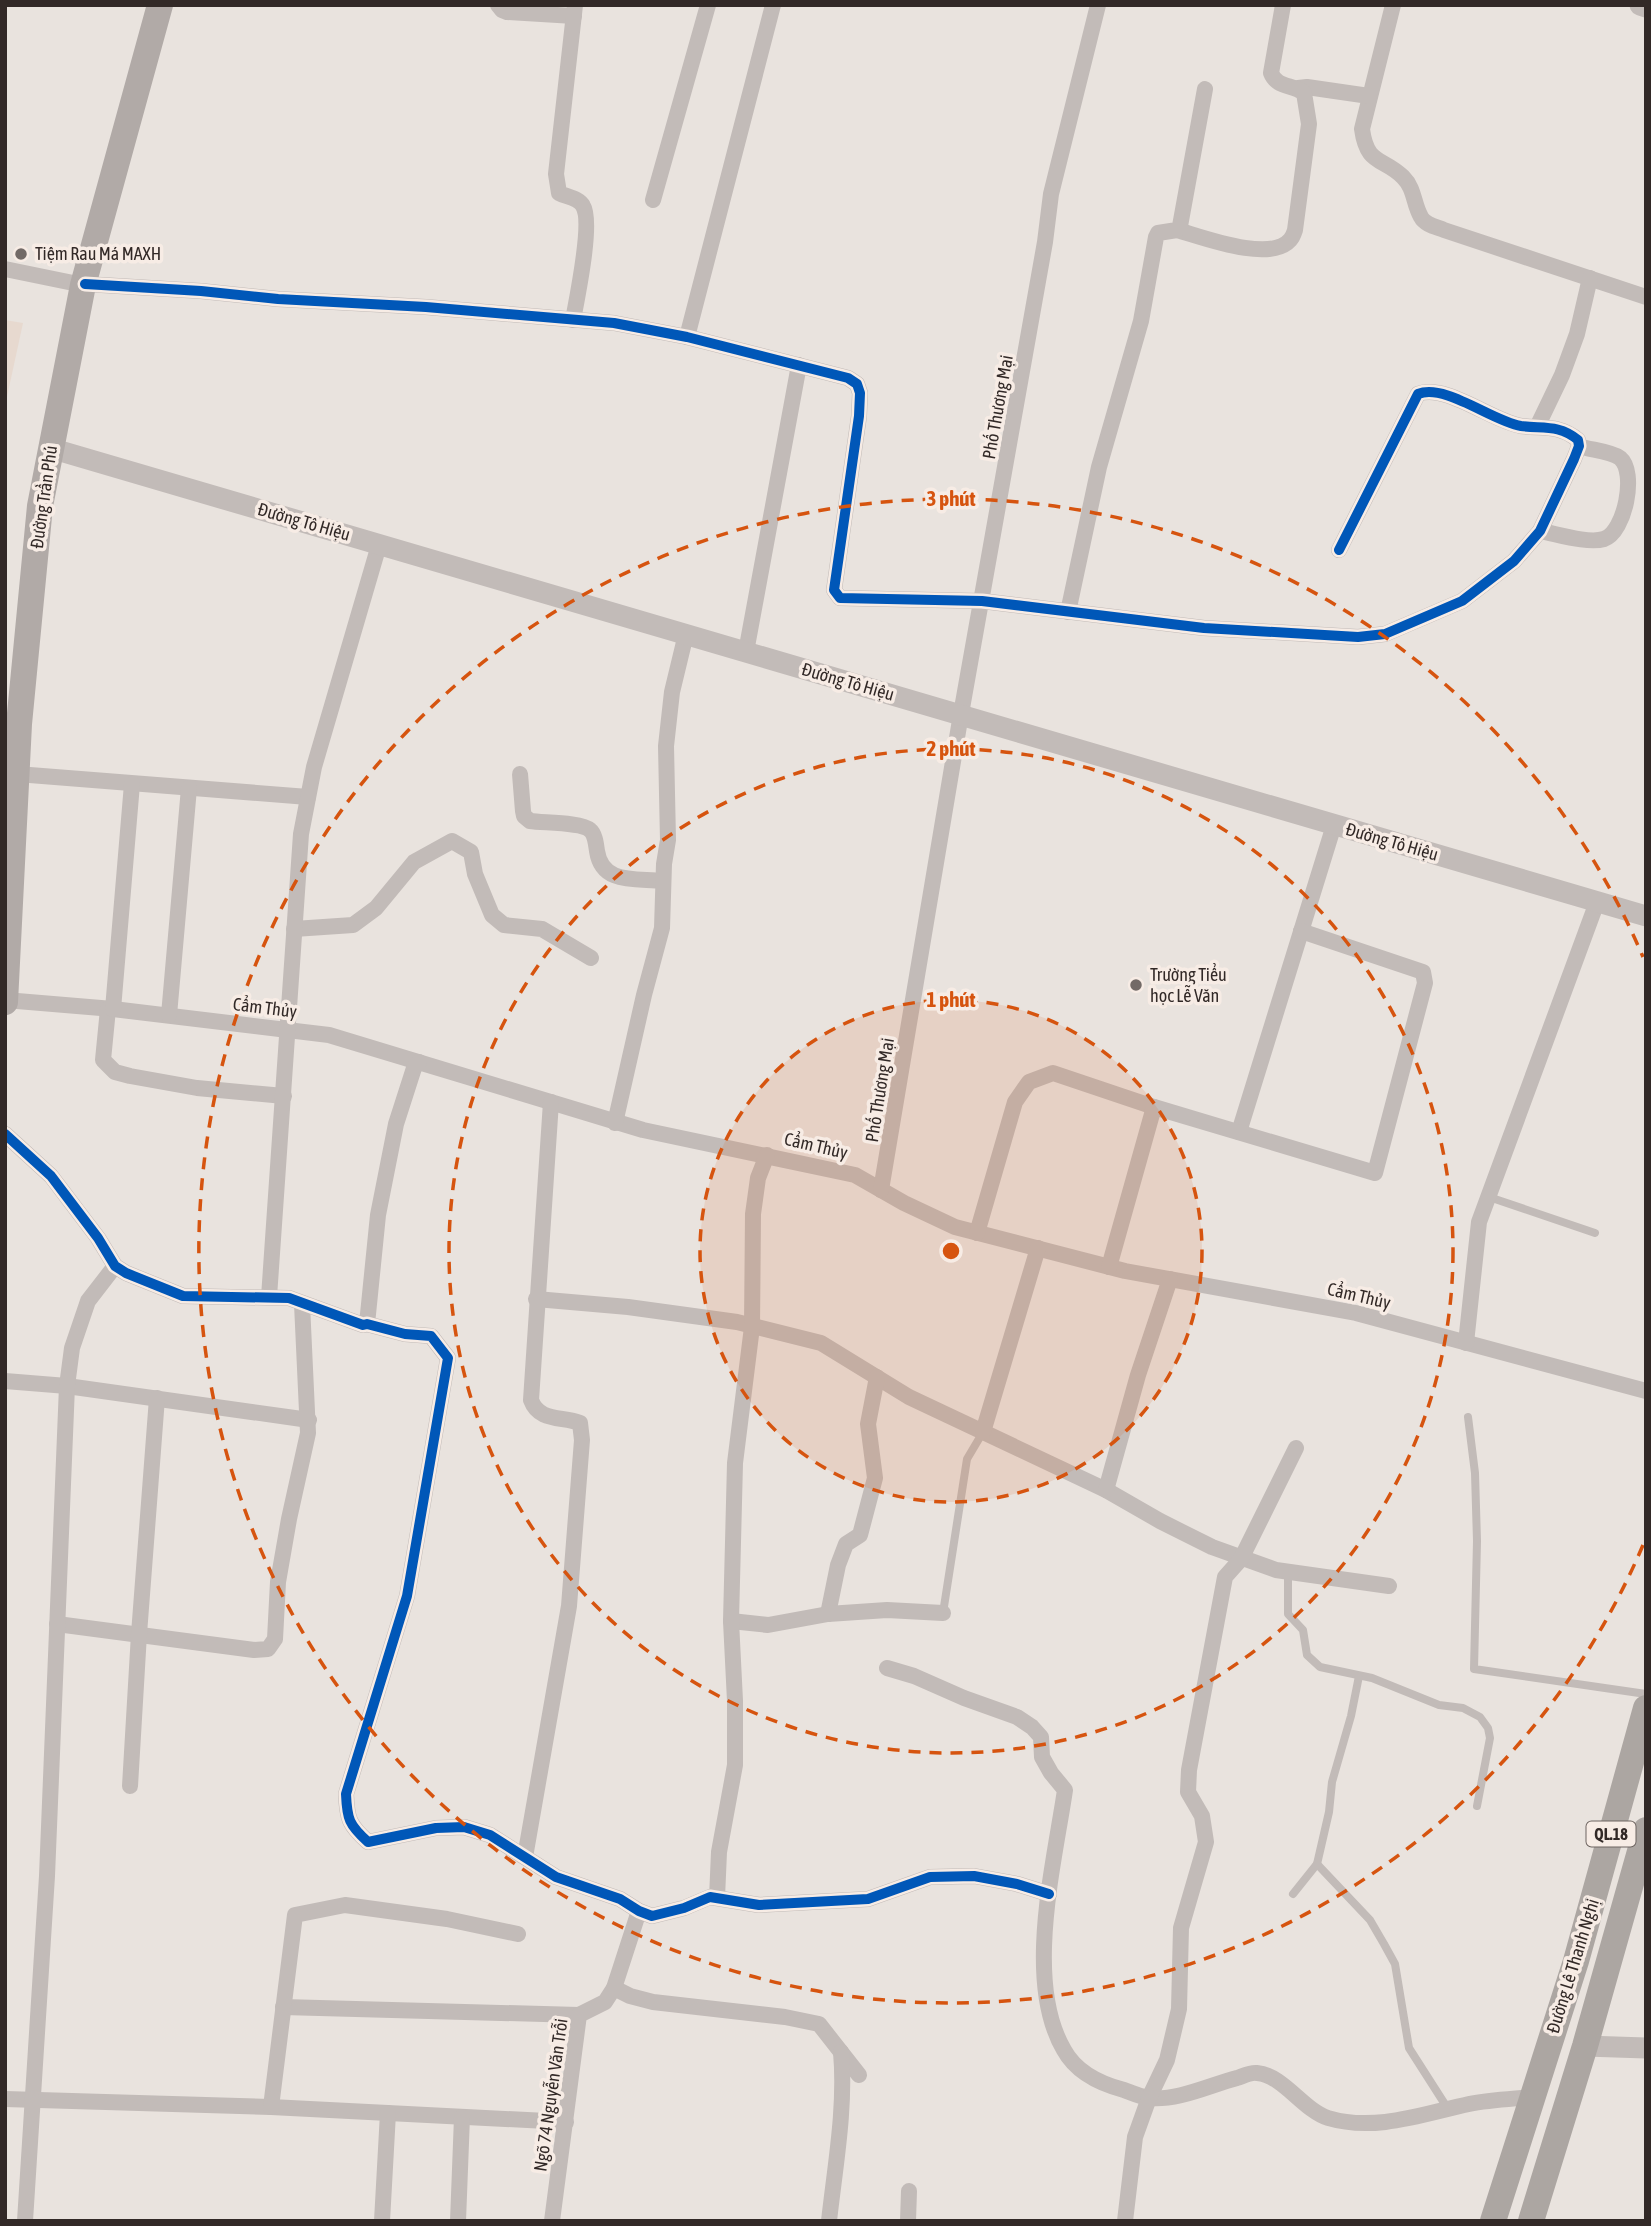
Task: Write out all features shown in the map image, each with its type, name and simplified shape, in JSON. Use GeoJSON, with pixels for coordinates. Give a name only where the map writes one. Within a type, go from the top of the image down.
{"type":"FeatureCollection","features":[{"type":"Feature","properties":{"kind":"highway","name":"Đường Lê Thanh Nghị"},"geometry":{"type":"LineString","coordinates":[[1493,2221],[1562,2009],[1646,1708]]}},
{"type":"Feature","properties":{"kind":"highway","name":"Đường Lê Thanh Nghị"},"geometry":{"type":"LineString","coordinates":[[1531,2221],[1585,2046],[1646,1830]]}},
{"type":"Feature","properties":{"kind":"main road","name":"Đường Trần Phú"},"geometry":{"type":"LineString","coordinates":[[5,1001],[17,774],[12,723],[40,506],[93,247],[160,5]]}},
{"type":"Feature","properties":{"kind":"street"},"geometry":{"type":"LineString","coordinates":[[498,5],[507,12],[575,11],[556,174],[559,193],[579,201],[586,216],[584,257],[573,320]]}},
{"type":"Feature","properties":{"kind":"street"},"geometry":{"type":"LineString","coordinates":[[653,200],[708,5]]}},
{"type":"Feature","properties":{"kind":"street"},"geometry":{"type":"LineString","coordinates":[[687,337],[773,5]]}},
{"type":"Feature","properties":{"kind":"street","name":"Phố Thương Mại"},"geometry":{"type":"LineString","coordinates":[[881,1190],[1051,194],[1098,5]]}},
{"type":"Feature","properties":{"kind":"street"},"geometry":{"type":"LineString","coordinates":[[1283,5],[1271,73],[1274,80],[1280,85],[1369,96]]}},
{"type":"Feature","properties":{"kind":"street"},"geometry":{"type":"LineString","coordinates":[[1392,5],[1362,129],[1364,142],[1375,160],[1401,175],[1410,186],[1421,217],[1426,223],[1646,297]]}},
{"type":"Feature","properties":{"kind":"street"},"geometry":{"type":"LineString","coordinates":[[1640,5],[1646,7]]}},
{"type":"Feature","properties":{"kind":"street"},"geometry":{"type":"LineString","coordinates":[[1068,612],[1100,467],[1141,321],[1156,237],[1162,231],[1177,230],[1250,249],[1279,247],[1290,241],[1295,230],[1309,124],[1304,93],[1298,88]]}},
{"type":"Feature","properties":{"kind":"street"},"geometry":{"type":"LineString","coordinates":[[1177,230],[1183,212],[1205,89]]}},
{"type":"Feature","properties":{"kind":"street"},"geometry":{"type":"LineString","coordinates":[[5,269],[84,285],[426,307],[614,323],[687,337],[848,378],[857,384],[860,393],[859,416],[835,582],[836,594],[849,598],[982,601],[1204,628],[1358,637],[1385,634],[1462,601],[1514,561],[1540,531],[1566,479],[1578,440],[1559,429],[1511,423],[1444,395],[1432,392],[1418,394],[1339,550]]}},
{"type":"Feature","properties":{"kind":"street"},"geometry":{"type":"LineString","coordinates":[[1538,425],[1562,375],[1577,334],[1590,278]]}},
{"type":"Feature","properties":{"kind":"street"},"geometry":{"type":"LineString","coordinates":[[746,652],[799,365]]}},
{"type":"Feature","properties":{"kind":"street"},"geometry":{"type":"LineString","coordinates":[[1540,531],[1595,541],[1611,536],[1620,524],[1626,499],[1627,468],[1618,457],[1578,446]]}},
{"type":"Feature","properties":{"kind":"street","name":"Đường Tô Hiệu"},"geometry":{"type":"LineString","coordinates":[[50,448],[1646,916]]}},
{"type":"Feature","properties":{"kind":"street"},"geometry":{"type":"LineString","coordinates":[[269,1297],[301,835],[314,767],[379,544]]}},
{"type":"Feature","properties":{"kind":"street"},"geometry":{"type":"LineString","coordinates":[[615,1122],[662,928],[664,864],[668,840],[666,746],[672,692],[686,634]]}},
{"type":"Feature","properties":{"kind":"street"},"geometry":{"type":"LineString","coordinates":[[17,774],[308,797]]}},
{"type":"Feature","properties":{"kind":"street"},"geometry":{"type":"LineString","coordinates":[[520,774],[524,816],[530,821],[580,826],[590,830],[598,860],[602,868],[610,874],[663,881]]}},
{"type":"Feature","properties":{"kind":"street"},"geometry":{"type":"LineString","coordinates":[[132,784],[111,1009],[103,1060],[115,1072],[197,1088],[284,1096]]}},
{"type":"Feature","properties":{"kind":"street"},"geometry":{"type":"LineString","coordinates":[[169,1015],[189,788]]}},
{"type":"Feature","properties":{"kind":"street"},"geometry":{"type":"LineString","coordinates":[[1240,1132],[1334,825]]}},
{"type":"Feature","properties":{"kind":"street"},"geometry":{"type":"LineString","coordinates":[[294,929],[353,925],[376,908],[414,862],[452,841],[471,852],[475,874],[492,915],[504,925],[542,929],[591,958]]}},
{"type":"Feature","properties":{"kind":"street"},"geometry":{"type":"LineString","coordinates":[[1466,1343],[1479,1222],[1597,902]]}},
{"type":"Feature","properties":{"kind":"street"},"geometry":{"type":"LineString","coordinates":[[977,1233],[1015,1102],[1029,1082],[1053,1073],[1154,1107],[1375,1173],[1425,983],[1423,972],[1301,931]]}},
{"type":"Feature","properties":{"kind":"street","name":"Cẩm Thủy"},"geometry":{"type":"LineString","coordinates":[[5,1001],[169,1015],[329,1035],[643,1130],[855,1175],[955,1227],[977,1233],[1109,1267],[1356,1313],[1646,1391]]}},
{"type":"Feature","properties":{"kind":"street"},"geometry":{"type":"LineString","coordinates":[[367,1324],[378,1215],[396,1124],[414,1068],[419,1062]]}},
{"type":"Feature","properties":{"kind":"street"},"geometry":{"type":"LineString","coordinates":[[525,1857],[569,1606],[582,1440],[580,1423],[569,1418],[546,1417],[534,1410],[531,1400],[551,1101]]}},
{"type":"Feature","properties":{"kind":"street"},"geometry":{"type":"LineString","coordinates":[[1109,1267],[1154,1107]]}},
{"type":"Feature","properties":{"kind":"street"},"geometry":{"type":"LineString","coordinates":[[5,1134],[51,1175],[98,1238],[115,1266],[126,1273],[183,1296],[289,1298],[363,1325],[405,1334],[431,1336],[448,1358],[407,1596],[346,1794],[347,1816],[354,1829],[368,1842],[436,1828],[464,1827],[490,1835],[556,1877],[620,1899],[652,1916],[684,1908],[710,1897],[759,1905],[868,1899],[930,1877],[974,1876],[1049,1894]]}},
{"type":"Feature","properties":{"kind":"street"},"geometry":{"type":"LineString","coordinates":[[717,1898],[719,1852],[735,1765],[731,1621],[735,1463],[752,1326],[753,1214],[758,1178],[767,1155]]}},
{"type":"Feature","properties":{"kind":"street"},"geometry":{"type":"LineString","coordinates":[[982,1432],[1038,1248]]}},
{"type":"Feature","properties":{"kind":"street"},"geometry":{"type":"LineString","coordinates":[[25,2221],[47,1876],[67,1386],[72,1348],[88,1301],[115,1266]]}},
{"type":"Feature","properties":{"kind":"street"},"geometry":{"type":"LineString","coordinates":[[1106,1490],[1138,1375],[1170,1279]]}},
{"type":"Feature","properties":{"kind":"street"},"geometry":{"type":"LineString","coordinates":[[536,1298],[737,1322],[821,1342],[909,1397],[1106,1490],[1160,1521],[1241,1559],[1288,1572],[1389,1586]]}},
{"type":"Feature","properties":{"kind":"street"},"geometry":{"type":"LineString","coordinates":[[57,1624],[254,1650],[268,1649],[275,1639],[278,1582],[309,1420],[302,1304]]}},
{"type":"Feature","properties":{"kind":"street"},"geometry":{"type":"LineString","coordinates":[[828,1614],[838,1565],[846,1544],[860,1535],[875,1478],[868,1424],[877,1377]]}},
{"type":"Feature","properties":{"kind":"street"},"geometry":{"type":"LineString","coordinates":[[5,1381],[67,1386],[309,1420]]}},
{"type":"Feature","properties":{"kind":"street"},"geometry":{"type":"LineString","coordinates":[[130,1786],[157,1398]]}},
{"type":"Feature","properties":{"kind":"street"},"geometry":{"type":"LineString","coordinates":[[1125,2221],[1135,2137],[1167,2060],[1179,2009],[1181,1928],[1206,1843],[1202,1816],[1188,1792],[1189,1770],[1225,1577],[1241,1559],[1296,1448]]}},
{"type":"Feature","properties":{"kind":"street"},"geometry":{"type":"LineString","coordinates":[[731,1621],[768,1625],[828,1614],[887,1610],[943,1613]]}},
{"type":"Feature","properties":{"kind":"street"},"geometry":{"type":"LineString","coordinates":[[887,1668],[1017,1717],[1041,1737],[1042,1757],[1065,1790],[1049,1894],[1044,1972],[1047,2010],[1064,2051],[1090,2077],[1149,2098],[1170,2097],[1257,2072],[1273,2079],[1326,2118],[1359,2123],[1414,2118],[1471,2104],[1532,2097]]}},
{"type":"Feature","properties":{"kind":"street"},"geometry":{"type":"LineString","coordinates":[[271,2107],[295,1915],[345,1905],[447,1919],[517,1934]]}},
{"type":"Feature","properties":{"kind":"street"},"geometry":{"type":"LineString","coordinates":[[639,1911],[614,1988],[630,1996],[653,2001],[819,2024],[859,2075]]}},
{"type":"Feature","properties":{"kind":"street","name":"Ngõ 74 Nguyễn Văn Trỗi"},"geometry":{"type":"LineString","coordinates":[[552,2221],[579,2015],[605,2002],[614,1988]]}},
{"type":"Feature","properties":{"kind":"street"},"geometry":{"type":"LineString","coordinates":[[283,2007],[579,2015]]}},
{"type":"Feature","properties":{"kind":"street"},"geometry":{"type":"LineString","coordinates":[[1585,2046],[1646,2048]]}},
{"type":"Feature","properties":{"kind":"street"},"geometry":{"type":"LineString","coordinates":[[830,2221],[843,2074],[841,2050]]}},
{"type":"Feature","properties":{"kind":"street"},"geometry":{"type":"LineString","coordinates":[[5,2099],[271,2107],[566,2122]]}},
{"type":"Feature","properties":{"kind":"street"},"geometry":{"type":"LineString","coordinates":[[382,2221],[388,2113]]}},
{"type":"Feature","properties":{"kind":"street"},"geometry":{"type":"LineString","coordinates":[[458,2221],[462,2117]]}},
{"type":"Feature","properties":{"kind":"street"},"geometry":{"type":"LineString","coordinates":[[908,2221],[909,2191]]}},
{"type":"Feature","properties":{"kind":"lane"},"geometry":{"type":"LineString","coordinates":[[1489,1197],[1595,1233]]}},
{"type":"Feature","properties":{"kind":"lane"},"geometry":{"type":"LineString","coordinates":[[1468,1417],[1475,1473],[1477,1541],[1474,1669],[1646,1695]]}},
{"type":"Feature","properties":{"kind":"lane"},"geometry":{"type":"LineString","coordinates":[[943,1613],[967,1458],[982,1432]]}},
{"type":"Feature","properties":{"kind":"lane"},"geometry":{"type":"LineString","coordinates":[[1288,1572],[1287,1614],[1303,1630],[1307,1655],[1320,1667],[1384,1683],[1439,1705],[1463,1708],[1480,1717],[1488,1728],[1490,1738],[1477,1806]]}},
{"type":"Feature","properties":{"kind":"lane"},"geometry":{"type":"LineString","coordinates":[[1293,1894],[1317,1864],[1329,1812],[1332,1782],[1351,1716],[1359,1676]]}},
{"type":"Feature","properties":{"kind":"lane"},"geometry":{"type":"LineString","coordinates":[[1317,1864],[1370,1920],[1395,1964],[1409,2048],[1448,2109]]}},
{"type":"Feature","properties":{"kind":"shaded area"},"geometry":{"type":"Polygon","coordinates":[[[5,320],[23,323],[5,406],[5,320]]]}},
{"type":"Feature","properties":{"kind":"cycle path"},"geometry":{"type":"LineString","coordinates":[[85,284],[426,307],[614,323],[687,337],[848,378],[857,384],[860,393],[834,590],[840,598],[982,601],[1204,628],[1358,637],[1385,634],[1462,601],[1514,561],[1540,531],[1574,459],[1579,446],[1578,440],[1557,429],[1509,423],[1455,398],[1429,392],[1418,394],[1339,550]]}},
{"type":"Feature","properties":{"kind":"cycle path"},"geometry":{"type":"LineString","coordinates":[[5,1134],[51,1176],[98,1238],[115,1266],[126,1273],[183,1296],[289,1298],[363,1325],[405,1334],[431,1336],[448,1358],[407,1596],[346,1794],[350,1821],[368,1842],[436,1828],[464,1827],[490,1835],[556,1877],[620,1899],[652,1916],[684,1908],[710,1897],[759,1905],[868,1899],[930,1877],[974,1876],[1017,1884],[1049,1894]]}},
{"type":"Feature","properties":{"kind":"place","name":"Tiệm Rau Má MAXH"},"geometry":{"type":"Point","coordinates":[21,254]}},
{"type":"Feature","properties":{"kind":"place","name":"Trường Tiểu học Lễ Văn"},"geometry":{"type":"Point","coordinates":[1136,985]}}]}
